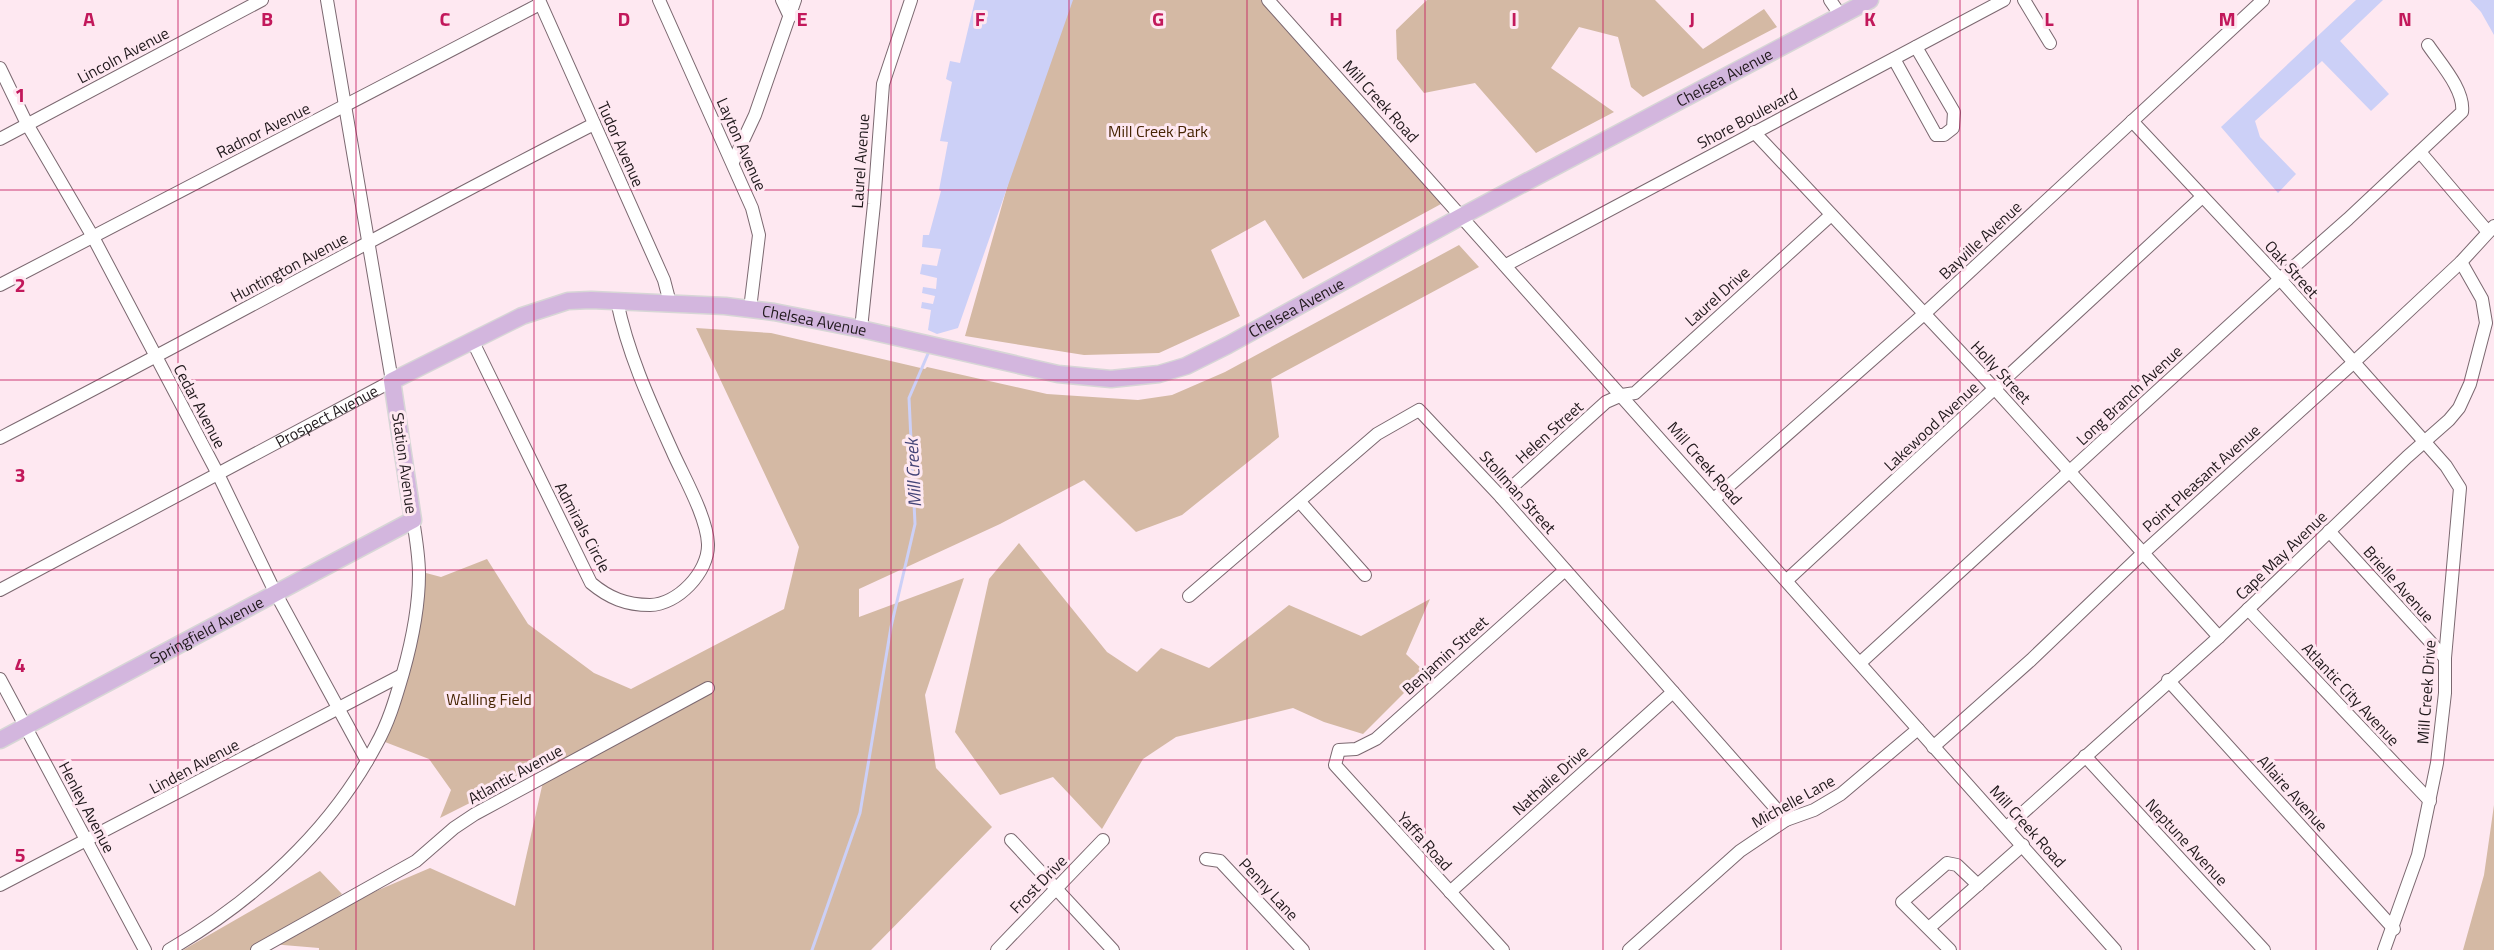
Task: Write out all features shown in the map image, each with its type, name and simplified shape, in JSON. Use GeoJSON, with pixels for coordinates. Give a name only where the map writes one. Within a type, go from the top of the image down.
{"type":"FeatureCollection","features":[{"type":"Feature","properties":{"kind":"main road","name":"Chelsea Avenue"},"geometry":{"type":"LineString","coordinates":[[670,303],[750,309],[861,328],[1058,374],[1111,378],[1159,374],[1186,366],[1228,345],[1462,216],[1870,0]]}},
{"type":"Feature","properties":{"kind":"main road","name":"Prospect Avenue"},"geometry":{"type":"LineString","coordinates":[[392,381],[522,316],[552,305],[568,301],[670,303]]}},
{"type":"Feature","properties":{"kind":"main road","name":"Station Avenue"},"geometry":{"type":"LineString","coordinates":[[392,381],[413,520]]}},
{"type":"Feature","properties":{"kind":"main road","name":"Springfield Avenue"},"geometry":{"type":"LineString","coordinates":[[0,740],[413,520]]}},
{"type":"Feature","properties":{"kind":"street","name":"Lincoln Avenue"},"geometry":{"type":"LineString","coordinates":[[0,139],[262,0]]}},
{"type":"Feature","properties":{"kind":"street","name":"Station Avenue"},"geometry":{"type":"LineString","coordinates":[[327,0],[392,381]]}},
{"type":"Feature","properties":{"kind":"street","name":"Layton Avenue"},"geometry":{"type":"LineString","coordinates":[[659,0],[752,207],[759,235],[750,309]]}},
{"type":"Feature","properties":{"kind":"street"},"geometry":{"type":"LineString","coordinates":[[782,0],[790,17]]}},
{"type":"Feature","properties":{"kind":"street"},"geometry":{"type":"LineString","coordinates":[[733,162],[755,115],[795,0]]}},
{"type":"Feature","properties":{"kind":"street","name":"Laurel Avenue"},"geometry":{"type":"LineString","coordinates":[[861,328],[874,204],[883,84],[911,0]]}},
{"type":"Feature","properties":{"kind":"street","name":"Mill Creek Road"},"geometry":{"type":"LineString","coordinates":[[1268,0],[2115,950]]}},
{"type":"Feature","properties":{"kind":"street"},"geometry":{"type":"LineString","coordinates":[[1830,0],[1841,16]]}},
{"type":"Feature","properties":{"kind":"street","name":"Shore Boulevard"},"geometry":{"type":"LineString","coordinates":[[1506,265],[2004,0]]}},
{"type":"Feature","properties":{"kind":"street"},"geometry":{"type":"LineString","coordinates":[[2024,0],[2050,43]]}},
{"type":"Feature","properties":{"kind":"street","name":"Bayville Avenue"},"geometry":{"type":"LineString","coordinates":[[1714,499],[1924,314],[2263,0]]}},
{"type":"Feature","properties":{"kind":"street","name":"Radnor Avenue"},"geometry":{"type":"LineString","coordinates":[[0,285],[540,2]]}},
{"type":"Feature","properties":{"kind":"street","name":"Tudor Avenue"},"geometry":{"type":"LineString","coordinates":[[540,2],[664,280],[670,303]]}},
{"type":"Feature","properties":{"kind":"street","name":"Long Branch Avenue"},"geometry":{"type":"LineString","coordinates":[[1860,663],[2462,112],[2463,103],[2428,45]]}},
{"type":"Feature","properties":{"kind":"street"},"geometry":{"type":"LineString","coordinates":[[1894,58],[1936,135],[1944,135],[1953,128],[1954,112],[1916,47]]}},
{"type":"Feature","properties":{"kind":"street","name":"Cedar Avenue"},"geometry":{"type":"LineString","coordinates":[[0,68],[27,124],[93,237],[218,474],[275,592],[367,761]]}},
{"type":"Feature","properties":{"kind":"street","name":"Oak Street"},"geometry":{"type":"LineString","coordinates":[[2132,121],[2280,279],[2425,442]]}},
{"type":"Feature","properties":{"kind":"street","name":"Huntington Avenue"},"geometry":{"type":"LineString","coordinates":[[0,438],[156,357],[446,200],[594,124]]}},
{"type":"Feature","properties":{"kind":"street","name":"Holly Street"},"geometry":{"type":"LineString","coordinates":[[1754,132],[1995,389],[2219,637]]}},
{"type":"Feature","properties":{"kind":"street"},"geometry":{"type":"LineString","coordinates":[[2420,152],[2491,229]]}},
{"type":"Feature","properties":{"kind":"street","name":"Lakewood Avenue"},"geometry":{"type":"LineString","coordinates":[[1787,580],[2202,197]]}},
{"type":"Feature","properties":{"kind":"street","name":"Laurel Drive"},"geometry":{"type":"LineString","coordinates":[[1622,395],[1635,393],[1831,215]]}},
{"type":"Feature","properties":{"kind":"street","name":"Point Pleasant Avenue"},"geometry":{"type":"LineString","coordinates":[[1933,747],[2031,660],[2143,554],[2353,363],[2461,262],[2491,229]]}},
{"type":"Feature","properties":{"kind":"street","name":"Cape May Avenue"},"geometry":{"type":"LineString","coordinates":[[2007,827],[2168,680],[2219,637],[2459,408],[2470,384],[2486,323],[2482,298],[2461,262]]}},
{"type":"Feature","properties":{"kind":"street","name":"Admirals Circle"},"geometry":{"type":"LineString","coordinates":[[472,340],[591,583],[620,601],[654,605],[680,594],[696,577],[707,553],[707,534],[690,490],[642,385],[624,337],[617,301]]}},
{"type":"Feature","properties":{"kind":"street","name":"Prospect Avenue"},"geometry":{"type":"LineString","coordinates":[[0,590],[392,381]]}},
{"type":"Feature","properties":{"kind":"street","name":"Helen Street"},"geometry":{"type":"LineString","coordinates":[[1501,497],[1606,402],[1622,395]]}},
{"type":"Feature","properties":{"kind":"street","name":"Stollman Street"},"geometry":{"type":"LineString","coordinates":[[1189,596],[1377,434],[1419,410],[1501,497],[1786,820]]}},
{"type":"Feature","properties":{"kind":"street","name":"Mill Creek Drive"},"geometry":{"type":"LineString","coordinates":[[2384,950],[2394,929],[2418,855],[2430,801],[2445,693],[2445,658],[2460,488],[2454,476],[2425,442]]}},
{"type":"Feature","properties":{"kind":"street"},"geometry":{"type":"LineString","coordinates":[[1300,502],[1365,575]]}},
{"type":"Feature","properties":{"kind":"street","name":"Station Avenue"},"geometry":{"type":"LineString","coordinates":[[169,950],[224,916],[263,884],[326,820],[367,761],[388,717],[410,647],[419,575],[413,520]]}},
{"type":"Feature","properties":{"kind":"street","name":"Brielle Avenue"},"geometry":{"type":"LineString","coordinates":[[2329,531],[2445,658]]}},
{"type":"Feature","properties":{"kind":"street","name":"Benjamin Street"},"geometry":{"type":"LineString","coordinates":[[1339,750],[1356,749],[1376,739],[1565,570]]}},
{"type":"Feature","properties":{"kind":"street","name":"Atlantic City Avenue"},"geometry":{"type":"LineString","coordinates":[[2248,609],[2430,801]]}},
{"type":"Feature","properties":{"kind":"street","name":"Linden Avenue"},"geometry":{"type":"LineString","coordinates":[[0,885],[87,842],[402,675]]}},
{"type":"Feature","properties":{"kind":"street","name":"Henley Avenue"},"geometry":{"type":"LineString","coordinates":[[0,679],[145,950]]}},
{"type":"Feature","properties":{"kind":"street","name":"Allaire Avenue"},"geometry":{"type":"LineString","coordinates":[[2168,680],[2394,929]]}},
{"type":"Feature","properties":{"kind":"street","name":"Atlantic Avenue"},"geometry":{"type":"LineString","coordinates":[[257,950],[416,861],[454,828],[475,814],[708,688]]}},
{"type":"Feature","properties":{"kind":"street","name":"Nathalie Drive"},"geometry":{"type":"LineString","coordinates":[[1450,892],[1673,692]]}},
{"type":"Feature","properties":{"kind":"street","name":"Michelle Lane"},"geometry":{"type":"LineString","coordinates":[[1629,950],[1740,851],[1786,820],[1814,810],[1841,795],[1918,729]]}},
{"type":"Feature","properties":{"kind":"street","name":"Yaffa Road"},"geometry":{"type":"LineString","coordinates":[[1339,750],[1335,765],[1341,773],[1503,950]]}},
{"type":"Feature","properties":{"kind":"street","name":"Neptune Avenue"},"geometry":{"type":"LineString","coordinates":[[2085,756],[2264,950]]}},
{"type":"Feature","properties":{"kind":"street"},"geometry":{"type":"LineString","coordinates":[[1011,840],[1113,950]]}},
{"type":"Feature","properties":{"kind":"street","name":"Frost Drive"},"geometry":{"type":"LineString","coordinates":[[997,950],[1103,840]]}},
{"type":"Feature","properties":{"kind":"street"},"geometry":{"type":"LineString","coordinates":[[1930,927],[2023,845]]}},
{"type":"Feature","properties":{"kind":"street","name":"Penny Lane"},"geometry":{"type":"LineString","coordinates":[[1206,859],[1221,861],[1304,950]]}},
{"type":"Feature","properties":{"kind":"street"},"geometry":{"type":"LineString","coordinates":[[1950,950],[1930,927],[1902,902],[1947,863],[1958,866],[1978,885]]}},
{"type":"Feature","properties":{"kind":"green space","name":"Mill Creek Park"},"geometry":{"type":"Polygon","coordinates":[[[1060,0],[1272,0],[1452,198],[1303,279],[1265,220],[1211,250],[1240,316],[1159,353],[1084,355],[965,336],[1060,0]]]}},
{"type":"Feature","properties":{"kind":"green space"},"geometry":{"type":"Polygon","coordinates":[[[1427,0],[1655,0],[1703,49],[1764,9],[1777,27],[1643,97],[1631,87],[1618,37],[1579,27],[1551,68],[1614,112],[1536,153],[1475,83],[1424,93],[1397,59],[1396,30],[1427,0]]]}},
{"type":"Feature","properties":{"kind":"green space","name":"Walling Field"},"geometry":{"type":"Polygon","coordinates":[[[1459,245],[1479,267],[1271,379],[1279,437],[1182,515],[1136,532],[1084,480],[1000,524],[859,589],[859,617],[964,578],[925,695],[936,768],[992,827],[871,950],[319,950],[319,948],[271,944],[348,903],[430,868],[515,906],[547,764],[440,818],[451,790],[429,759],[385,742],[414,654],[426,573],[441,577],[487,559],[528,624],[594,673],[631,689],[784,609],[799,547],[696,328],[771,333],[925,369],[927,367],[1047,394],[1138,400],[1172,395],[1225,372],[1459,245]]]}},
{"type":"Feature","properties":{"kind":"green space"},"geometry":{"type":"Polygon","coordinates":[[[1019,543],[1107,652],[1137,672],[1161,648],[1209,668],[1289,605],[1361,636],[1430,599],[1406,654],[1425,672],[1363,734],[1324,722],[1293,708],[1176,737],[1143,759],[1102,829],[1053,777],[1000,795],[955,732],[989,579],[1019,543]]]}},
{"type":"Feature","properties":{"kind":"green space"},"geometry":{"type":"Polygon","coordinates":[[[2494,805],[2494,950],[2463,950],[2484,875],[2494,805]]]}},
{"type":"Feature","properties":{"kind":"green space"},"geometry":{"type":"Polygon","coordinates":[[[320,871],[342,894],[256,950],[183,950],[320,871]]]}},
{"type":"Feature","properties":{"kind":"water"},"geometry":{"type":"Polygon","coordinates":[[[975,0],[1073,0],[958,328],[937,334],[928,330],[931,310],[921,308],[922,302],[933,304],[935,296],[922,293],[923,287],[936,289],[937,278],[920,274],[922,264],[937,266],[941,249],[922,247],[923,235],[929,235],[941,191],[939,190],[948,142],[940,141],[952,82],[946,79],[950,61],[960,63],[975,0]]]}},
{"type":"Feature","properties":{"kind":"water"},"geometry":{"type":"Polygon","coordinates":[[[2356,0],[2383,0],[2340,41],[2389,94],[2371,111],[2322,61],[2255,121],[2260,137],[2296,174],[2278,193],[2221,127],[2356,0]]]}},
{"type":"Feature","properties":{"kind":"water"},"geometry":{"type":"Polygon","coordinates":[[[2470,0],[2494,0],[2494,35],[2481,12],[2470,0]]]}},
{"type":"Feature","properties":{"kind":"waterway","name":"Mill Creek"},"geometry":{"type":"LineString","coordinates":[[812,950],[860,813],[891,627],[915,524],[909,398],[930,349]]}}]}
